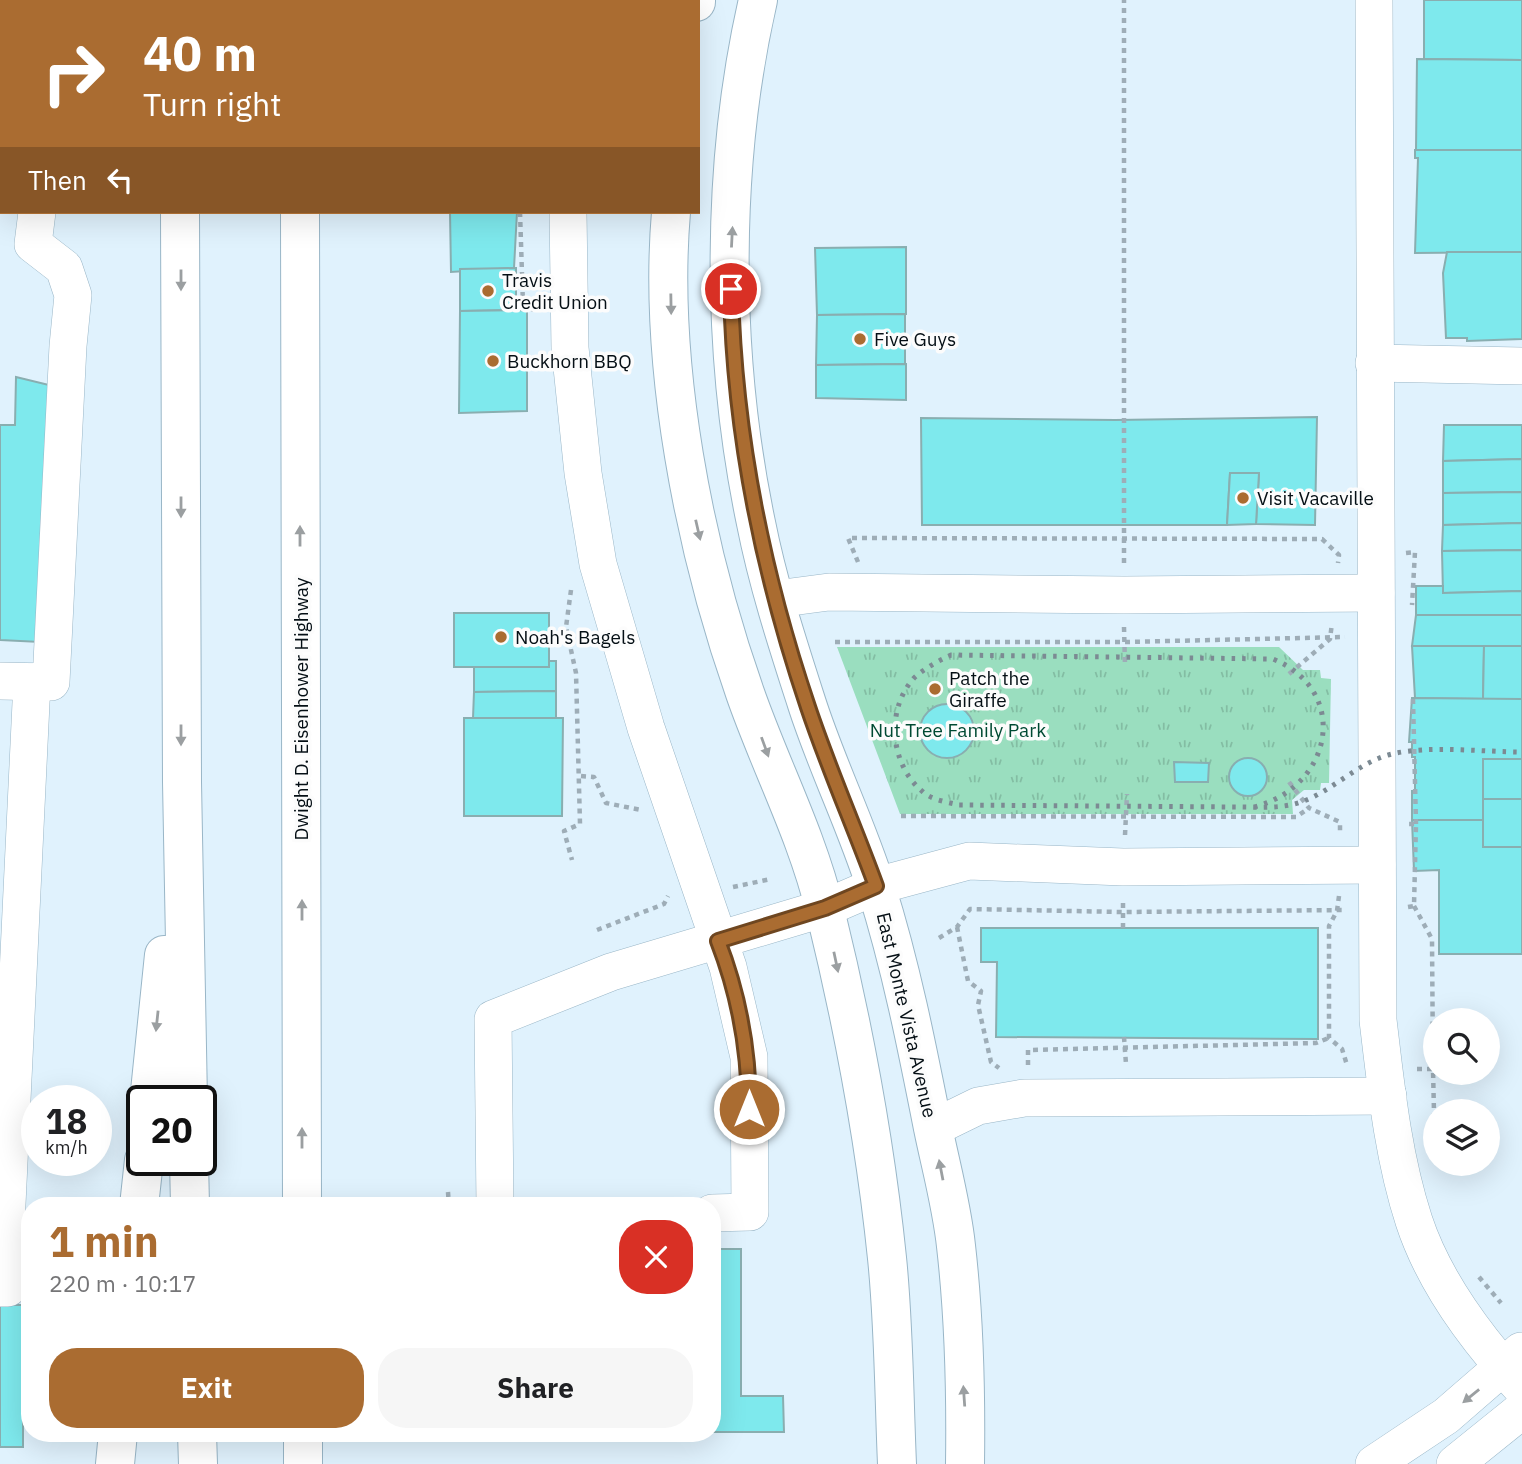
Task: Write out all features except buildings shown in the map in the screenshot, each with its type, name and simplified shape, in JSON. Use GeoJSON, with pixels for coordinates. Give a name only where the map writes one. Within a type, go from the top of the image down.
{"type":"FeatureCollection","features":[{"type":"Feature","properties":{"kind":"main road","name":"East Monte Vista Avenue"},"geometry":{"type":"LineString","coordinates":[[758,0],[742,88],[731,247],[732,331],[738,415],[756,524],[776,599],[808,708],[876,886],[903,983],[956,1245],[965,1411],[965,1464]]}},
{"type":"Feature","properties":{"kind":"main road"},"geometry":{"type":"LineString","coordinates":[[180,214],[181,782],[188,1085]]}},
{"type":"Feature","properties":{"kind":"main road","name":"Dwight D. Eisenhower Highway"},"geometry":{"type":"LineString","coordinates":[[300,214],[302,1197]]}},
{"type":"Feature","properties":{"kind":"main road"},"geometry":{"type":"LineString","coordinates":[[300,347],[322,214]]}},
{"type":"Feature","properties":{"kind":"main road"},"geometry":{"type":"LineString","coordinates":[[671,214],[671,326],[677,404],[691,495],[710,582],[744,691],[809,853],[825,908],[873,1144],[886,1248],[897,1464]]}},
{"type":"Feature","properties":{"kind":"main road"},"geometry":{"type":"LineString","coordinates":[[151,1085],[181,782]]}},
{"type":"Feature","properties":{"kind":"main road"},"geometry":{"type":"LineString","coordinates":[[140,1197],[142,1176]]}},
{"type":"Feature","properties":{"kind":"main road"},"geometry":{"type":"LineString","coordinates":[[189,1176],[190,1197]]}},
{"type":"Feature","properties":{"kind":"main road"},"geometry":{"type":"LineString","coordinates":[[116,1464],[117,1442]]}},
{"type":"Feature","properties":{"kind":"main road"},"geometry":{"type":"LineString","coordinates":[[197,1442],[198,1464]]}},
{"type":"Feature","properties":{"kind":"main road"},"geometry":{"type":"LineString","coordinates":[[303,1442],[303,1464]]}},
{"type":"Feature","properties":{"kind":"street"},"geometry":{"type":"LineString","coordinates":[[1374,0],[1377,1020],[1393,1132],[1415,1222],[1436,1269],[1516,1369],[1374,1464]]}},
{"type":"Feature","properties":{"kind":"street"},"geometry":{"type":"LineString","coordinates":[[0,1288],[8,1288],[3,1225],[16,682],[51,682],[73,295],[64,268],[33,244],[37,214]]}},
{"type":"Feature","properties":{"kind":"street"},"geometry":{"type":"LineString","coordinates":[[568,214],[570,348],[583,473],[598,564],[646,728],[728,967],[748,1058],[750,1212],[721,1213]]}},
{"type":"Feature","properties":{"kind":"street"},"geometry":{"type":"LineString","coordinates":[[1374,363],[1522,366]]}},
{"type":"Feature","properties":{"kind":"street"},"geometry":{"type":"LineString","coordinates":[[776,599],[829,592],[1124,595],[1376,593]]}},
{"type":"Feature","properties":{"kind":"street"},"geometry":{"type":"LineString","coordinates":[[495,1197],[493,1019],[611,972],[825,908],[876,886],[969,861],[1123,867],[1377,864]]}},
{"type":"Feature","properties":{"kind":"street"},"geometry":{"type":"LineString","coordinates":[[933,1128],[978,1106],[1024,1098],[1388,1096]]}},
{"type":"Feature","properties":{"kind":"street"},"geometry":{"type":"LineString","coordinates":[[1455,1464],[1522,1410]]}},
{"type":"Feature","properties":{"kind":"path"},"geometry":{"type":"LineString","coordinates":[[1124,0],[1125,664]]}},
{"type":"Feature","properties":{"kind":"path"},"geometry":{"type":"LineString","coordinates":[[848,565],[859,564],[848,538],[1322,538],[1339,555],[1330,639],[1289,674]]}},
{"type":"Feature","properties":{"kind":"path"},"geometry":{"type":"LineString","coordinates":[[571,587],[566,627],[576,673],[581,776],[580,824],[564,831],[572,860]]}},
{"type":"Feature","properties":{"kind":"path"},"geometry":{"type":"LineString","coordinates":[[835,642],[1330,639]]}},
{"type":"Feature","properties":{"kind":"path"},"geometry":{"type":"LineString","coordinates":[[1412,687],[1416,824]]}},
{"type":"Feature","properties":{"kind":"path"},"geometry":{"type":"LineString","coordinates":[[581,776],[594,777],[606,803],[646,811]]}},
{"type":"Feature","properties":{"kind":"path"},"geometry":{"type":"LineString","coordinates":[[901,816],[1296,817],[1309,808]]}},
{"type":"Feature","properties":{"kind":"path"},"geometry":{"type":"LineString","coordinates":[[722,890],[771,878]]}},
{"type":"Feature","properties":{"kind":"path"},"geometry":{"type":"LineString","coordinates":[[597,930],[664,904],[669,893]]}},
{"type":"Feature","properties":{"kind":"path"},"geometry":{"type":"LineString","coordinates":[[1415,906],[1432,939],[1433,1008]]}},
{"type":"Feature","properties":{"kind":"path"},"geometry":{"type":"LineString","coordinates":[[939,938],[957,927],[970,909],[1122,912],[1337,911]]}},
{"type":"Feature","properties":{"kind":"path"},"geometry":{"type":"LineString","coordinates":[[957,927],[968,981],[981,991],[978,1005],[991,1062],[1004,1071]]}},
{"type":"Feature","properties":{"kind":"path"},"geometry":{"type":"LineString","coordinates":[[1028,1076],[1028,1050],[1316,1043],[1329,1038]]}},
{"type":"Feature","properties":{"kind":"path"},"geometry":{"type":"LineString","coordinates":[[449,1192],[449,1197]]}},
{"type":"Feature","properties":{"kind":"green space","name":"Nut Tree Family Park"},"geometry":{"type":"Polygon","coordinates":[[[837,647],[1279,647],[1303,670],[1320,670],[1321,678],[1331,679],[1329,783],[1321,783],[1320,790],[1304,790],[1292,800],[1293,814],[900,814],[837,647]]]}},
{"type":"Feature","properties":{"kind":"railway"},"geometry":{"type":"LineString","coordinates":[[1254,807],[1281,796],[1301,780],[1315,760],[1322,737],[1322,715],[1314,693],[1298,674],[1273,659],[951,655],[914,678],[905,691],[895,721],[898,753],[912,781],[927,795],[959,805],[1261,807],[1277,807],[1313,797],[1368,763],[1392,754],[1439,749],[1522,752]]}},
{"type":"Feature","properties":{"kind":"place","name":"Travis Credit Union"},"geometry":{"type":"Point","coordinates":[488,291]}},
{"type":"Feature","properties":{"kind":"place","name":"Five Guys"},"geometry":{"type":"Point","coordinates":[860,339]}},
{"type":"Feature","properties":{"kind":"place","name":"Buckhorn BBQ"},"geometry":{"type":"Point","coordinates":[493,361]}},
{"type":"Feature","properties":{"kind":"place","name":"Visit Vacaville"},"geometry":{"type":"Point","coordinates":[1243,498]}},
{"type":"Feature","properties":{"kind":"place","name":"Noah's Bagels"},"geometry":{"type":"Point","coordinates":[501,637]}},
{"type":"Feature","properties":{"kind":"place","name":"Patch the Giraffe"},"geometry":{"type":"Point","coordinates":[935,689]}},
{"type":"Feature","properties":{"kind":"route"},"geometry":{"type":"LineString","coordinates":[[731,289],[738,415],[756,524],[808,708],[876,886],[825,908],[718,941],[728,967],[748,1058],[749,1109]]}}]}
